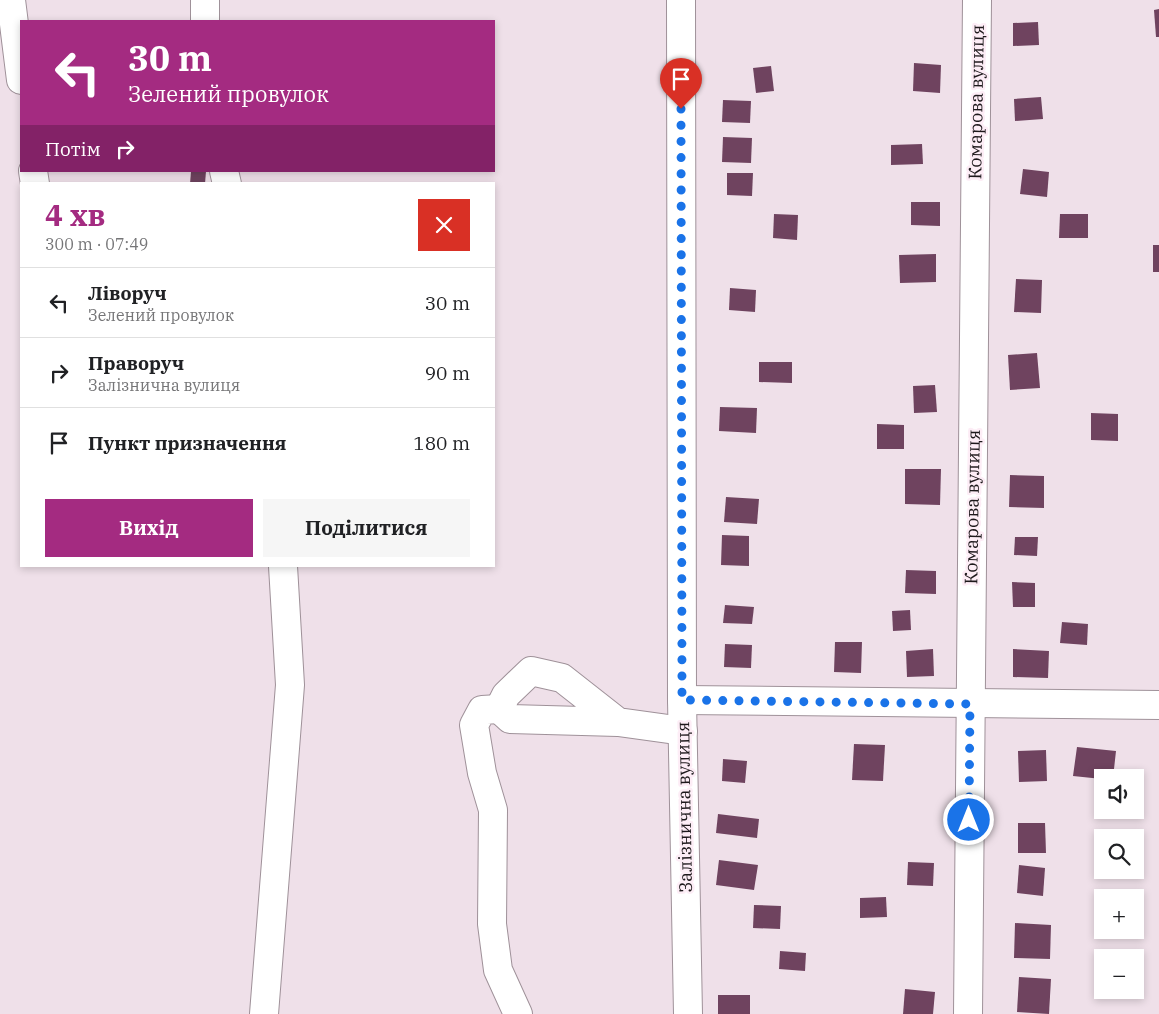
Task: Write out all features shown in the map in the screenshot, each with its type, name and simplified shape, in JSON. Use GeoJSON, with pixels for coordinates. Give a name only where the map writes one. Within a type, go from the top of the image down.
{"type":"FeatureCollection","features":[{"type":"Feature","properties":{"kind":"street"},"geometry":{"type":"LineString","coordinates":[[11,0],[20,72]]}},
{"type":"Feature","properties":{"kind":"street"},"geometry":{"type":"LineString","coordinates":[[205,0],[205,20]]}},
{"type":"Feature","properties":{"kind":"street","name":"Залізнична вулиця"},"geometry":{"type":"LineString","coordinates":[[680,0],[682,700],[688,1014]]}},
{"type":"Feature","properties":{"kind":"street","name":"Комарова вулиця"},"geometry":{"type":"LineString","coordinates":[[968,1014],[977,0]]}},
{"type":"Feature","properties":{"kind":"street"},"geometry":{"type":"LineString","coordinates":[[264,1014],[290,685],[283,567]]}},
{"type":"Feature","properties":{"kind":"street"},"geometry":{"type":"LineString","coordinates":[[499,709],[506,695],[532,671],[562,678],[618,722]]}},
{"type":"Feature","properties":{"kind":"street"},"geometry":{"type":"LineString","coordinates":[[682,700],[1159,705]]}},
{"type":"Feature","properties":{"kind":"street"},"geometry":{"type":"LineString","coordinates":[[518,1014],[498,970],[492,924],[493,810],[482,773],[474,725],[482,710],[499,709],[510,719],[618,722],[683,731]]}},
{"type":"Feature","properties":{"kind":"building"},"geometry":{"type":"Polygon","coordinates":[[[1159,9],[1159,37],[1156,37],[1154,10],[1159,9]]]}},
{"type":"Feature","properties":{"kind":"building"},"geometry":{"type":"Polygon","coordinates":[[[1038,22],[1039,45],[1013,46],[1013,23],[1038,22]]]}},
{"type":"Feature","properties":{"kind":"building"},"geometry":{"type":"Polygon","coordinates":[[[914,63],[941,65],[940,93],[913,91],[914,63]]]}},
{"type":"Feature","properties":{"kind":"building"},"geometry":{"type":"Polygon","coordinates":[[[771,66],[774,91],[756,93],[753,68],[771,66]]]}},
{"type":"Feature","properties":{"kind":"building"},"geometry":{"type":"Polygon","coordinates":[[[1041,97],[1043,119],[1015,121],[1014,99],[1041,97]]]}},
{"type":"Feature","properties":{"kind":"building"},"geometry":{"type":"Polygon","coordinates":[[[723,100],[751,101],[750,123],[722,122],[723,100]]]}},
{"type":"Feature","properties":{"kind":"building"},"geometry":{"type":"Polygon","coordinates":[[[723,137],[752,138],[751,163],[722,162],[723,137]]]}},
{"type":"Feature","properties":{"kind":"building"},"geometry":{"type":"Polygon","coordinates":[[[922,144],[923,164],[891,165],[891,145],[922,144]]]}},
{"type":"Feature","properties":{"kind":"building"},"geometry":{"type":"Polygon","coordinates":[[[1023,169],[1049,172],[1047,197],[1020,194],[1023,169]]]}},
{"type":"Feature","properties":{"kind":"building"},"geometry":{"type":"Polygon","coordinates":[[[191,172],[206,172],[205,182],[190,182],[191,172]]]}},
{"type":"Feature","properties":{"kind":"building"},"geometry":{"type":"Polygon","coordinates":[[[727,173],[753,173],[752,196],[727,195],[727,173]]]}},
{"type":"Feature","properties":{"kind":"building"},"geometry":{"type":"Polygon","coordinates":[[[911,202],[940,202],[940,226],[911,225],[911,202]]]}},
{"type":"Feature","properties":{"kind":"building"},"geometry":{"type":"Polygon","coordinates":[[[774,214],[798,215],[797,240],[773,238],[774,214]]]}},
{"type":"Feature","properties":{"kind":"building"},"geometry":{"type":"Polygon","coordinates":[[[1060,214],[1088,214],[1088,238],[1059,238],[1060,214]]]}},
{"type":"Feature","properties":{"kind":"building"},"geometry":{"type":"Polygon","coordinates":[[[1153,245],[1159,245],[1159,272],[1153,272],[1153,245]]]}},
{"type":"Feature","properties":{"kind":"building"},"geometry":{"type":"Polygon","coordinates":[[[936,254],[936,282],[900,283],[899,255],[936,254]]]}},
{"type":"Feature","properties":{"kind":"building"},"geometry":{"type":"Polygon","coordinates":[[[1016,279],[1042,280],[1041,313],[1014,312],[1016,279]]]}},
{"type":"Feature","properties":{"kind":"building"},"geometry":{"type":"Polygon","coordinates":[[[730,288],[756,290],[755,312],[729,310],[730,288]]]}},
{"type":"Feature","properties":{"kind":"building"},"geometry":{"type":"Polygon","coordinates":[[[1037,353],[1040,388],[1010,390],[1008,355],[1037,353]]]}},
{"type":"Feature","properties":{"kind":"building"},"geometry":{"type":"Polygon","coordinates":[[[759,362],[792,362],[792,383],[759,382],[759,362]]]}},
{"type":"Feature","properties":{"kind":"building"},"geometry":{"type":"Polygon","coordinates":[[[935,385],[937,412],[914,413],[913,386],[935,385]]]}},
{"type":"Feature","properties":{"kind":"building"},"geometry":{"type":"Polygon","coordinates":[[[720,407],[757,408],[756,433],[719,431],[720,407]]]}},
{"type":"Feature","properties":{"kind":"building"},"geometry":{"type":"Polygon","coordinates":[[[1091,413],[1118,414],[1118,441],[1091,440],[1091,413]]]}},
{"type":"Feature","properties":{"kind":"building"},"geometry":{"type":"Polygon","coordinates":[[[877,424],[904,425],[904,449],[877,449],[877,424]]]}},
{"type":"Feature","properties":{"kind":"building"},"geometry":{"type":"Polygon","coordinates":[[[905,469],[941,469],[940,505],[905,504],[905,469]]]}},
{"type":"Feature","properties":{"kind":"building"},"geometry":{"type":"Polygon","coordinates":[[[1010,475],[1044,476],[1044,508],[1009,507],[1010,475]]]}},
{"type":"Feature","properties":{"kind":"building"},"geometry":{"type":"Polygon","coordinates":[[[726,497],[759,499],[757,524],[724,522],[726,497]]]}},
{"type":"Feature","properties":{"kind":"building"},"geometry":{"type":"Polygon","coordinates":[[[722,535],[749,536],[749,566],[721,565],[722,535]]]}},
{"type":"Feature","properties":{"kind":"building"},"geometry":{"type":"Polygon","coordinates":[[[1015,537],[1038,537],[1037,556],[1014,555],[1015,537]]]}},
{"type":"Feature","properties":{"kind":"building"},"geometry":{"type":"Polygon","coordinates":[[[906,570],[936,571],[936,594],[905,593],[906,570]]]}},
{"type":"Feature","properties":{"kind":"building"},"geometry":{"type":"Polygon","coordinates":[[[1012,582],[1035,583],[1035,607],[1013,607],[1012,582]]]}},
{"type":"Feature","properties":{"kind":"building"},"geometry":{"type":"Polygon","coordinates":[[[725,605],[754,607],[752,624],[723,623],[725,605]]]}},
{"type":"Feature","properties":{"kind":"building"},"geometry":{"type":"Polygon","coordinates":[[[910,610],[911,630],[893,631],[892,611],[910,610]]]}},
{"type":"Feature","properties":{"kind":"building"},"geometry":{"type":"Polygon","coordinates":[[[1062,622],[1088,624],[1087,645],[1060,643],[1062,622]]]}},
{"type":"Feature","properties":{"kind":"building"},"geometry":{"type":"Polygon","coordinates":[[[835,642],[862,642],[861,673],[834,672],[835,642]]]}},
{"type":"Feature","properties":{"kind":"building"},"geometry":{"type":"Polygon","coordinates":[[[725,644],[752,645],[751,668],[724,667],[725,644]]]}},
{"type":"Feature","properties":{"kind":"building"},"geometry":{"type":"Polygon","coordinates":[[[933,649],[934,676],[907,677],[906,651],[933,649]]]}},
{"type":"Feature","properties":{"kind":"building"},"geometry":{"type":"Polygon","coordinates":[[[1013,649],[1049,651],[1048,678],[1013,677],[1013,649]]]}},
{"type":"Feature","properties":{"kind":"building"},"geometry":{"type":"Polygon","coordinates":[[[854,744],[885,745],[883,781],[852,780],[854,744]]]}},
{"type":"Feature","properties":{"kind":"building"},"geometry":{"type":"Polygon","coordinates":[[[1077,747],[1116,751],[1114,769],[1094,769],[1094,778],[1073,776],[1077,747]]]}},
{"type":"Feature","properties":{"kind":"building"},"geometry":{"type":"Polygon","coordinates":[[[1046,750],[1047,781],[1019,782],[1018,751],[1046,750]]]}},
{"type":"Feature","properties":{"kind":"building"},"geometry":{"type":"Polygon","coordinates":[[[723,759],[747,761],[745,783],[722,781],[723,759]]]}},
{"type":"Feature","properties":{"kind":"building"},"geometry":{"type":"Polygon","coordinates":[[[718,814],[759,819],[757,838],[716,833],[718,814]]]}},
{"type":"Feature","properties":{"kind":"building"},"geometry":{"type":"Polygon","coordinates":[[[1018,823],[1045,823],[1046,853],[1018,853],[1018,823]]]}},
{"type":"Feature","properties":{"kind":"building"},"geometry":{"type":"Polygon","coordinates":[[[719,860],[758,865],[754,890],[716,885],[719,860]]]}},
{"type":"Feature","properties":{"kind":"building"},"geometry":{"type":"Polygon","coordinates":[[[908,862],[934,863],[933,886],[907,885],[908,862]]]}},
{"type":"Feature","properties":{"kind":"building"},"geometry":{"type":"Polygon","coordinates":[[[1019,865],[1045,868],[1043,896],[1017,893],[1019,865]]]}},
{"type":"Feature","properties":{"kind":"building"},"geometry":{"type":"Polygon","coordinates":[[[886,897],[887,917],[860,918],[860,898],[886,897]]]}},
{"type":"Feature","properties":{"kind":"building"},"geometry":{"type":"Polygon","coordinates":[[[754,905],[781,906],[780,929],[753,928],[754,905]]]}},
{"type":"Feature","properties":{"kind":"building"},"geometry":{"type":"Polygon","coordinates":[[[1015,923],[1051,925],[1050,959],[1014,958],[1015,923]]]}},
{"type":"Feature","properties":{"kind":"building"},"geometry":{"type":"Polygon","coordinates":[[[780,951],[806,953],[805,971],[779,969],[780,951]]]}},
{"type":"Feature","properties":{"kind":"building"},"geometry":{"type":"Polygon","coordinates":[[[1019,977],[1051,979],[1049,1014],[1017,1012],[1019,977]]]}},
{"type":"Feature","properties":{"kind":"building"},"geometry":{"type":"Polygon","coordinates":[[[905,989],[935,992],[933,1014],[903,1014],[905,989]]]}},
{"type":"Feature","properties":{"kind":"building"},"geometry":{"type":"Polygon","coordinates":[[[718,995],[750,995],[750,1014],[718,1014],[718,995]]]}},
{"type":"Feature","properties":{"kind":"route"},"geometry":{"type":"LineString","coordinates":[[681,109],[682,700],[970,704],[969,820]]}}]}
